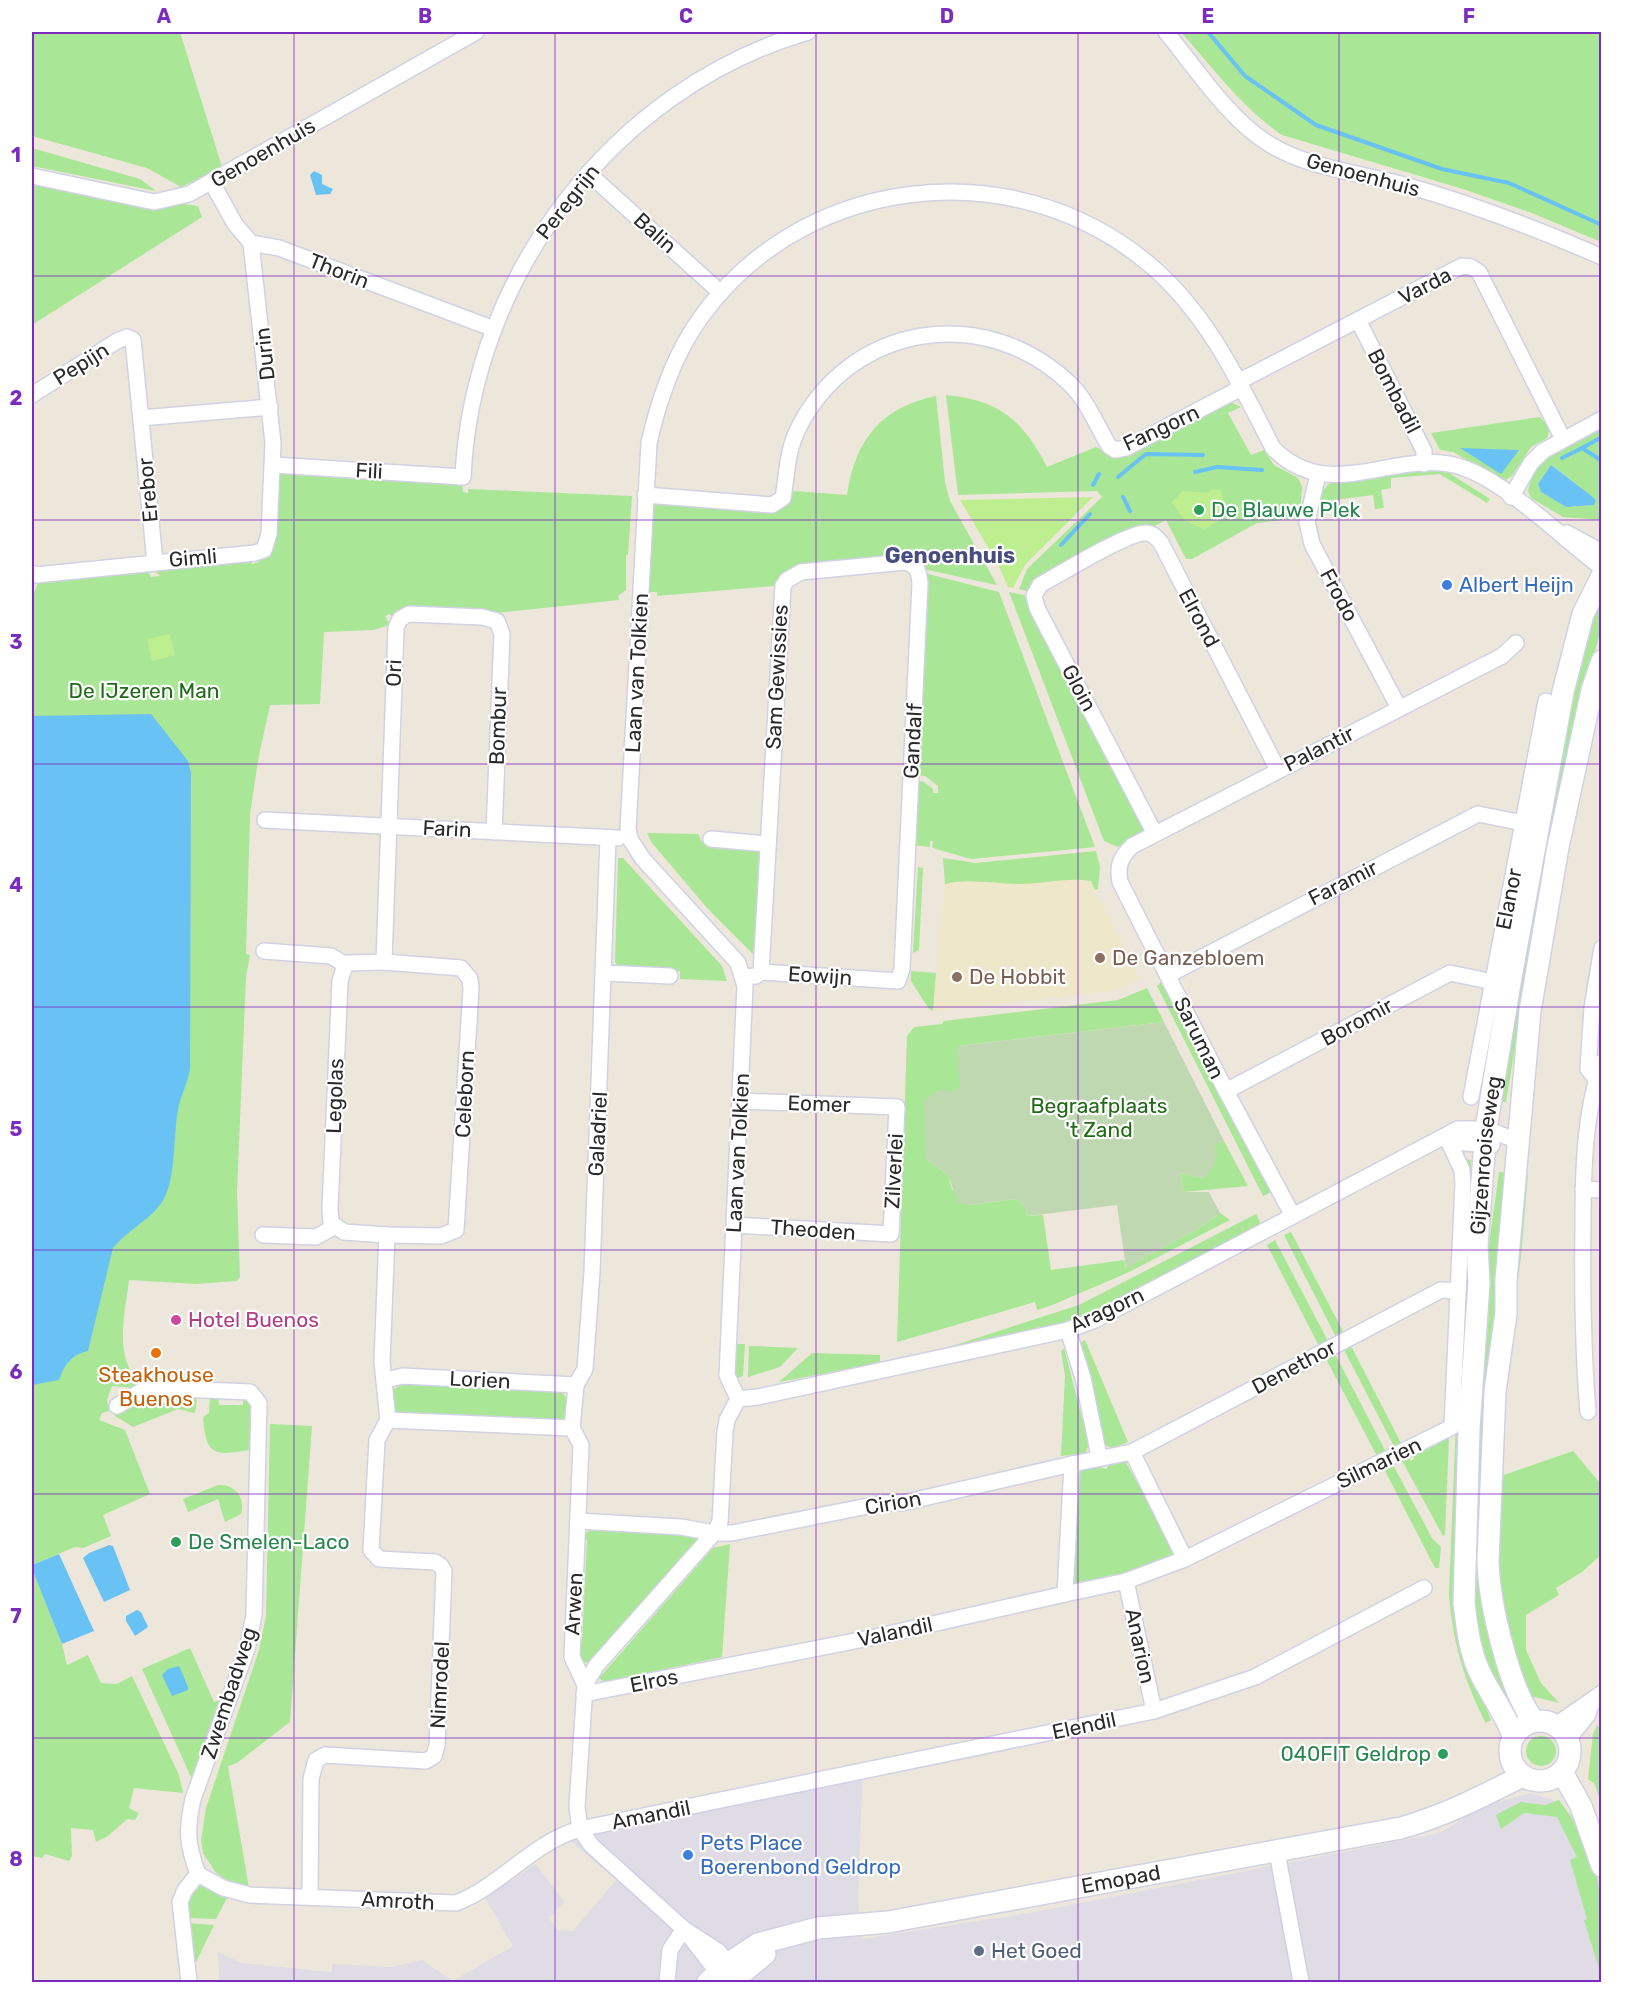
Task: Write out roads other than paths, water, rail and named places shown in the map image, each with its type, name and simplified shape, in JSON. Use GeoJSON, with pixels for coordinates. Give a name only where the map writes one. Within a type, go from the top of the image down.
{"type":"FeatureCollection","features":[{"type":"Feature","properties":{"kind":"main road","name":"Gijzenrooiseweg"},"geometry":{"type":"LineString","coordinates":[[1514,1736],[1481,1676],[1467,1631],[1464,1603],[1469,1429],[1479,1283],[1477,1245],[1485,1138],[1512,971],[1563,692],[1583,614],[1602,576]]}},
{"type":"Feature","properties":{"kind":"main road","name":"Gijzenrooiseweg"},"geometry":{"type":"LineString","coordinates":[[1534,1721],[1524,1706],[1502,1644],[1494,1614],[1489,1575],[1495,1391],[1506,1312],[1506,1280],[1530,1011],[1556,859],[1592,690],[1602,661]]}},
{"type":"Feature","properties":{"kind":"main road"},"geometry":{"type":"LineString","coordinates":[[1534,1721],[1562,1732],[1570,1753],[1555,1776],[1538,1781],[1517,1769],[1510,1749],[1514,1736],[1522,1726],[1534,1721]]}},
{"type":"Feature","properties":{"kind":"main road","name":"Emopad"},"geometry":{"type":"LineString","coordinates":[[725,1975],[758,1944],[818,1928],[888,1922],[1401,1828],[1431,1820],[1517,1769]]}},
{"type":"Feature","properties":{"kind":"main road"},"geometry":{"type":"LineString","coordinates":[[1555,1776],[1591,1831],[1602,1866]]}},
{"type":"Feature","properties":{"kind":"street","name":"Genoenhuis"},"geometry":{"type":"LineString","coordinates":[[32,176],[154,202],[189,194],[476,32]]}},
{"type":"Feature","properties":{"kind":"street","name":"Peregrijn"},"geometry":{"type":"LineString","coordinates":[[463,477],[472,404],[494,329],[518,274],[543,230],[588,173],[657,108],[707,74],[756,49],[808,32]]}},
{"type":"Feature","properties":{"kind":"street","name":"Genoenhuis"},"geometry":{"type":"LineString","coordinates":[[1166,32],[1246,127],[1267,143],[1294,156],[1407,186],[1499,215],[1602,257]]}},
{"type":"Feature","properties":{"kind":"street","name":"Balin"},"geometry":{"type":"LineString","coordinates":[[588,173],[722,292]]}},
{"type":"Feature","properties":{"kind":"street"},"geometry":{"type":"LineString","coordinates":[[212,183],[230,217],[251,243]]}},
{"type":"Feature","properties":{"kind":"street","name":"Laan van Tolkien"},"geometry":{"type":"LineString","coordinates":[[738,1399],[727,1375],[745,993],[743,977],[738,963],[643,859],[630,839],[649,442],[663,391],[687,340],[722,292],[752,263],[795,231],[859,204],[922,192],[998,195],[1034,203],[1088,224],[1150,265],[1190,305],[1209,330],[1273,448],[1295,466],[1318,474],[1336,475],[1425,464],[1442,463],[1459,466],[1476,473],[1549,523],[1602,552]]}},
{"type":"Feature","properties":{"kind":"street","name":"Thorin"},"geometry":{"type":"LineString","coordinates":[[251,243],[279,248],[494,329]]}},
{"type":"Feature","properties":{"kind":"street","name":"Durin"},"geometry":{"type":"LineString","coordinates":[[251,243],[270,407],[274,465]]}},
{"type":"Feature","properties":{"kind":"street","name":"Varda"},"geometry":{"type":"LineString","coordinates":[[1240,385],[1462,266],[1471,267],[1479,272],[1563,439]]}},
{"type":"Feature","properties":{"kind":"street","name":"Bombadil"},"geometry":{"type":"LineString","coordinates":[[1358,320],[1424,451],[1425,464]]}},
{"type":"Feature","properties":{"kind":"street","name":"Fangorn"},"geometry":{"type":"LineString","coordinates":[[645,495],[772,505],[780,502],[783,498],[788,459],[794,438],[807,412],[828,386],[852,365],[872,352],[894,343],[922,336],[950,334],[982,337],[1009,345],[1036,358],[1062,377],[1082,398],[1109,446],[1115,450],[1126,448],[1240,385]]}},
{"type":"Feature","properties":{"kind":"street","name":"Pepijn"},"geometry":{"type":"LineString","coordinates":[[32,395],[117,341],[131,338]]}},
{"type":"Feature","properties":{"kind":"street","name":"Erebor"},"geometry":{"type":"LineString","coordinates":[[131,338],[135,345],[155,562]]}},
{"type":"Feature","properties":{"kind":"street"},"geometry":{"type":"LineString","coordinates":[[141,418],[270,407]]}},
{"type":"Feature","properties":{"kind":"street"},"geometry":{"type":"LineString","coordinates":[[1511,497],[1531,463],[1543,451],[1602,419]]}},
{"type":"Feature","properties":{"kind":"street","name":"Fili"},"geometry":{"type":"LineString","coordinates":[[274,465],[463,477]]}},
{"type":"Feature","properties":{"kind":"street","name":"Gimli"},"geometry":{"type":"LineString","coordinates":[[34,574],[255,553],[264,550],[268,534],[274,465]]}},
{"type":"Feature","properties":{"kind":"street","name":"Frodo"},"geometry":{"type":"LineString","coordinates":[[1318,474],[1307,522],[1312,544],[1400,708]]}},
{"type":"Feature","properties":{"kind":"street","name":"Laan van Tolkien"},"geometry":{"type":"LineString","coordinates":[[1549,523],[1602,568]]}},
{"type":"Feature","properties":{"kind":"street","name":"Elrond"},"geometry":{"type":"LineString","coordinates":[[1084,561],[1136,535],[1146,532],[1157,539],[1278,770]]}},
{"type":"Feature","properties":{"kind":"street","name":"Gloin"},"geometry":{"type":"LineString","coordinates":[[1084,561],[1040,585],[1035,592],[1035,602],[1155,834]]}},
{"type":"Feature","properties":{"kind":"street","name":"Gandalf"},"geometry":{"type":"LineString","coordinates":[[853,567],[905,562],[919,571],[902,969],[898,981]]}},
{"type":"Feature","properties":{"kind":"street","name":"Sam Gewissies"},"geometry":{"type":"LineString","coordinates":[[761,972],[783,586],[787,580],[801,572],[853,567]]}},
{"type":"Feature","properties":{"kind":"street","name":"Ori"},"geometry":{"type":"LineString","coordinates":[[389,826],[397,623],[404,616],[416,613],[482,617],[497,621]]}},
{"type":"Feature","properties":{"kind":"street","name":"Bombur"},"geometry":{"type":"LineString","coordinates":[[494,832],[502,634],[497,621]]}},
{"type":"Feature","properties":{"kind":"street","name":"Palantir"},"geometry":{"type":"LineString","coordinates":[[1122,856],[1132,846],[1502,656],[1516,643]]}},
{"type":"Feature","properties":{"kind":"street","name":"Elanor"},"geometry":{"type":"LineString","coordinates":[[1471,1097],[1546,701]]}},
{"type":"Feature","properties":{"kind":"street","name":"Faramir"},"geometry":{"type":"LineString","coordinates":[[1168,975],[1478,814],[1523,823]]}},
{"type":"Feature","properties":{"kind":"street","name":"Farin"},"geometry":{"type":"LineString","coordinates":[[265,820],[630,839]]}},
{"type":"Feature","properties":{"kind":"street"},"geometry":{"type":"LineString","coordinates":[[264,951],[331,956],[346,964],[355,961],[384,962],[389,826]]}},
{"type":"Feature","properties":{"kind":"street","name":"Galadriel"},"geometry":{"type":"LineString","coordinates":[[572,1428],[576,1386],[585,1369],[609,837]]}},
{"type":"Feature","properties":{"kind":"street"},"geometry":{"type":"LineString","coordinates":[[711,839],[767,844]]}},
{"type":"Feature","properties":{"kind":"street","name":"Saruman"},"geometry":{"type":"LineString","coordinates":[[1122,856],[1118,869],[1120,882],[1226,1091],[1293,1216]]}},
{"type":"Feature","properties":{"kind":"street"},"geometry":{"type":"LineString","coordinates":[[1596,1079],[1588,1069],[1592,1008],[1602,948]]}},
{"type":"Feature","properties":{"kind":"street","name":"Celeborn"},"geometry":{"type":"LineString","coordinates":[[384,962],[461,968],[470,979],[471,988],[458,1225],[454,1232],[447,1236],[387,1235]]}},
{"type":"Feature","properties":{"kind":"street","name":"Legolas"},"geometry":{"type":"LineString","coordinates":[[334,1227],[330,1209],[339,993],[346,964]]}},
{"type":"Feature","properties":{"kind":"street","name":"Eowijn"},"geometry":{"type":"LineString","coordinates":[[743,977],[756,976],[761,972],[898,981]]}},
{"type":"Feature","properties":{"kind":"street"},"geometry":{"type":"LineString","coordinates":[[604,973],[670,976]]}},
{"type":"Feature","properties":{"kind":"street","name":"Boromir"},"geometry":{"type":"LineString","coordinates":[[1226,1091],[1450,973],[1493,982]]}},
{"type":"Feature","properties":{"kind":"street"},"geometry":{"type":"LineString","coordinates":[[1588,1412],[1582,1332],[1583,1189],[1595,1127],[1596,1079],[1602,1062]]}},
{"type":"Feature","properties":{"kind":"street","name":"Eomer"},"geometry":{"type":"LineString","coordinates":[[740,1101],[897,1107]]}},
{"type":"Feature","properties":{"kind":"street","name":"Zilverlei"},"geometry":{"type":"LineString","coordinates":[[891,1234],[897,1107]]}},
{"type":"Feature","properties":{"kind":"street","name":"Aragorn"},"geometry":{"type":"LineString","coordinates":[[738,1399],[758,1397],[1068,1330],[1095,1320],[1458,1129],[1485,1138],[1518,1141]]}},
{"type":"Feature","properties":{"kind":"street","name":"Gijzenrooiseweg"},"geometry":{"type":"LineString","coordinates":[[1446,1136],[1462,1170],[1463,1184],[1457,1291]]}},
{"type":"Feature","properties":{"kind":"street"},"geometry":{"type":"LineString","coordinates":[[1583,1189],[1602,1190]]}},
{"type":"Feature","properties":{"kind":"street","name":"Theoden"},"geometry":{"type":"LineString","coordinates":[[735,1225],[891,1234]]}},
{"type":"Feature","properties":{"kind":"street"},"geometry":{"type":"LineString","coordinates":[[263,1235],[316,1237],[334,1227],[350,1233],[387,1235],[382,1362],[388,1420],[572,1428]]}},
{"type":"Feature","properties":{"kind":"street","name":"Denethor"},"geometry":{"type":"LineString","coordinates":[[1132,1452],[1441,1290],[1457,1291]]}},
{"type":"Feature","properties":{"kind":"street","name":"Silmarien"},"geometry":{"type":"LineString","coordinates":[[1185,1559],[1452,1427],[1457,1291]]}},
{"type":"Feature","properties":{"kind":"street"},"geometry":{"type":"LineString","coordinates":[[1068,1330],[1083,1378],[1099,1456]]}},
{"type":"Feature","properties":{"kind":"street","name":"Lorien"},"geometry":{"type":"LineString","coordinates":[[385,1380],[403,1376],[576,1386]]}},
{"type":"Feature","properties":{"kind":"street","name":"Zwembadweg"},"geometry":{"type":"LineString","coordinates":[[117,1406],[145,1389],[159,1388],[250,1392],[259,1403],[254,1615],[247,1649],[193,1799],[187,1824],[187,1837],[198,1874]]}},
{"type":"Feature","properties":{"kind":"street"},"geometry":{"type":"LineString","coordinates":[[725,1975],[709,1944],[684,1929],[591,1845],[580,1829],[577,1807],[584,1690],[596,1666],[714,1533],[720,1522],[727,1420],[738,1399]]}},
{"type":"Feature","properties":{"kind":"street","name":"Nimrodel"},"geometry":{"type":"LineString","coordinates":[[310,1896],[311,1779],[316,1760],[331,1755],[426,1761],[434,1756],[436,1745],[444,1571],[435,1562],[379,1559],[372,1550],[377,1440],[378,1434],[388,1420]]}},
{"type":"Feature","properties":{"kind":"street","name":"Arwen"},"geometry":{"type":"LineString","coordinates":[[572,1428],[581,1445],[572,1657],[584,1690]]}},
{"type":"Feature","properties":{"kind":"street"},"geometry":{"type":"LineString","coordinates":[[1132,1452],[1185,1559]]}},
{"type":"Feature","properties":{"kind":"street","name":"Cirion"},"geometry":{"type":"LineString","coordinates":[[714,1533],[775,1525],[883,1503],[902,1503],[1099,1456],[1132,1452]]}},
{"type":"Feature","properties":{"kind":"street"},"geometry":{"type":"LineString","coordinates":[[1065,1594],[1071,1464]]}},
{"type":"Feature","properties":{"kind":"street"},"geometry":{"type":"LineString","coordinates":[[578,1521],[681,1527],[714,1533]]}},
{"type":"Feature","properties":{"kind":"street","name":"Valandil"},"geometry":{"type":"LineString","coordinates":[[725,1668],[1126,1581],[1185,1559]]}},
{"type":"Feature","properties":{"kind":"street","name":"Anarion"},"geometry":{"type":"LineString","coordinates":[[1126,1581],[1154,1711]]}},
{"type":"Feature","properties":{"kind":"street","name":"Elendil"},"geometry":{"type":"LineString","coordinates":[[723,1801],[1154,1711],[1255,1677],[1424,1588]]}},
{"type":"Feature","properties":{"kind":"street","name":"Elros"},"geometry":{"type":"LineString","coordinates":[[584,1690],[725,1668]]}},
{"type":"Feature","properties":{"kind":"street"},"geometry":{"type":"LineString","coordinates":[[1562,1732],[1587,1716],[1597,1697]]}},
{"type":"Feature","properties":{"kind":"street","name":"Amandil"},"geometry":{"type":"LineString","coordinates":[[580,1829],[723,1801]]}},
{"type":"Feature","properties":{"kind":"street","name":"Amroth"},"geometry":{"type":"LineString","coordinates":[[198,1874],[223,1888],[250,1895],[456,1903],[473,1895],[563,1834],[580,1829]]}},
{"type":"Feature","properties":{"kind":"street"},"geometry":{"type":"LineString","coordinates":[[1277,1852],[1301,1983]]}},
{"type":"Feature","properties":{"kind":"street"},"geometry":{"type":"LineString","coordinates":[[189,1983],[180,1902],[185,1890],[198,1874]]}},
{"type":"Feature","properties":{"kind":"street"},"geometry":{"type":"LineString","coordinates":[[667,1983],[668,1954],[684,1929]]}},
{"type":"Feature","properties":{"kind":"water"},"geometry":{"type":"Polygon","coordinates":[[[314,171],[322,175],[322,184],[333,189],[330,194],[316,195],[310,175],[314,171]]]}},
{"type":"Feature","properties":{"kind":"water"},"geometry":{"type":"Polygon","coordinates":[[[1460,448],[1519,450],[1501,474],[1460,448]]]}},
{"type":"Feature","properties":{"kind":"water"},"geometry":{"type":"Polygon","coordinates":[[[1551,465],[1593,497],[1596,501],[1594,505],[1566,507],[1541,492],[1538,484],[1551,465]]]}},
{"type":"Feature","properties":{"kind":"water"},"geometry":{"type":"Polygon","coordinates":[[[151,714],[188,761],[191,773],[190,1069],[177,1116],[170,1184],[160,1205],[113,1248],[88,1351],[69,1361],[59,1380],[32,1385],[32,716],[151,714]]]}},
{"type":"Feature","properties":{"kind":"water"},"geometry":{"type":"Polygon","coordinates":[[[109,1545],[113,1546],[130,1590],[104,1602],[83,1558],[109,1545]]]}},
{"type":"Feature","properties":{"kind":"water"},"geometry":{"type":"Polygon","coordinates":[[[59,1554],[94,1631],[62,1644],[32,1569],[32,1565],[59,1554]]]}},
{"type":"Feature","properties":{"kind":"water"},"geometry":{"type":"Polygon","coordinates":[[[137,1610],[141,1612],[148,1627],[135,1636],[126,1621],[126,1616],[137,1610]]]}},
{"type":"Feature","properties":{"kind":"water"},"geometry":{"type":"Polygon","coordinates":[[[179,1666],[188,1690],[172,1696],[162,1675],[168,1669],[179,1666]]]}},
{"type":"Feature","properties":{"kind":"waterway"},"geometry":{"type":"LineString","coordinates":[[1208,32],[1245,76],[1316,125],[1442,169],[1509,183],[1602,225]]}},
{"type":"Feature","properties":{"kind":"waterway"},"geometry":{"type":"LineString","coordinates":[[1582,448],[1602,437]]}},
{"type":"Feature","properties":{"kind":"waterway"},"geometry":{"type":"LineString","coordinates":[[1562,458],[1582,448],[1602,461]]}},
{"type":"Feature","properties":{"kind":"waterway"},"geometry":{"type":"LineString","coordinates":[[1118,477],[1146,454],[1203,455]]}},
{"type":"Feature","properties":{"kind":"waterway"},"geometry":{"type":"LineString","coordinates":[[1195,472],[1217,467],[1262,470]]}},
{"type":"Feature","properties":{"kind":"waterway"},"geometry":{"type":"LineString","coordinates":[[1093,485],[1099,474]]}},
{"type":"Feature","properties":{"kind":"waterway"},"geometry":{"type":"LineString","coordinates":[[1123,497],[1130,511]]}},
{"type":"Feature","properties":{"kind":"waterway"},"geometry":{"type":"LineString","coordinates":[[1061,545],[1090,514]]}},
{"type":"Feature","properties":{"kind":"place","name":"De Blauwe Plek"},"geometry":{"type":"Point","coordinates":[1199,510]}},
{"type":"Feature","properties":{"kind":"place","name":"Albert Heijn"},"geometry":{"type":"Point","coordinates":[1447,585]}},
{"type":"Feature","properties":{"kind":"place","name":"De Ganzebloem"},"geometry":{"type":"Point","coordinates":[1100,958]}},
{"type":"Feature","properties":{"kind":"place","name":"De Hobbit"},"geometry":{"type":"Point","coordinates":[957,977]}},
{"type":"Feature","properties":{"kind":"place","name":"Hotel Buenos"},"geometry":{"type":"Point","coordinates":[176,1320]}},
{"type":"Feature","properties":{"kind":"place","name":"Steakhouse Buenos"},"geometry":{"type":"Point","coordinates":[156,1353]}},
{"type":"Feature","properties":{"kind":"place","name":"De Smelen-Laco"},"geometry":{"type":"Point","coordinates":[176,1542]}},
{"type":"Feature","properties":{"kind":"place","name":"040FIT Geldrop"},"geometry":{"type":"Point","coordinates":[1443,1754]}},
{"type":"Feature","properties":{"kind":"place","name":"Pets Place Boerenbond Geldrop"},"geometry":{"type":"Point","coordinates":[688,1855]}},
{"type":"Feature","properties":{"kind":"place","name":"Het Goed"},"geometry":{"type":"Point","coordinates":[979,1951]}},
{"type":"Feature","properties":{"kind":"district","name":"Genoenhuis"},"geometry":{"type":"Point","coordinates":[950,555]}},
{"type":"Feature","properties":{"kind":"park label","name":"De IJzeren Man"},"geometry":{"type":"Point","coordinates":[144,691]}},
{"type":"Feature","properties":{"kind":"park label","name":"Begraafplaats 't Zand"},"geometry":{"type":"Point","coordinates":[1099,1118]}}]}
